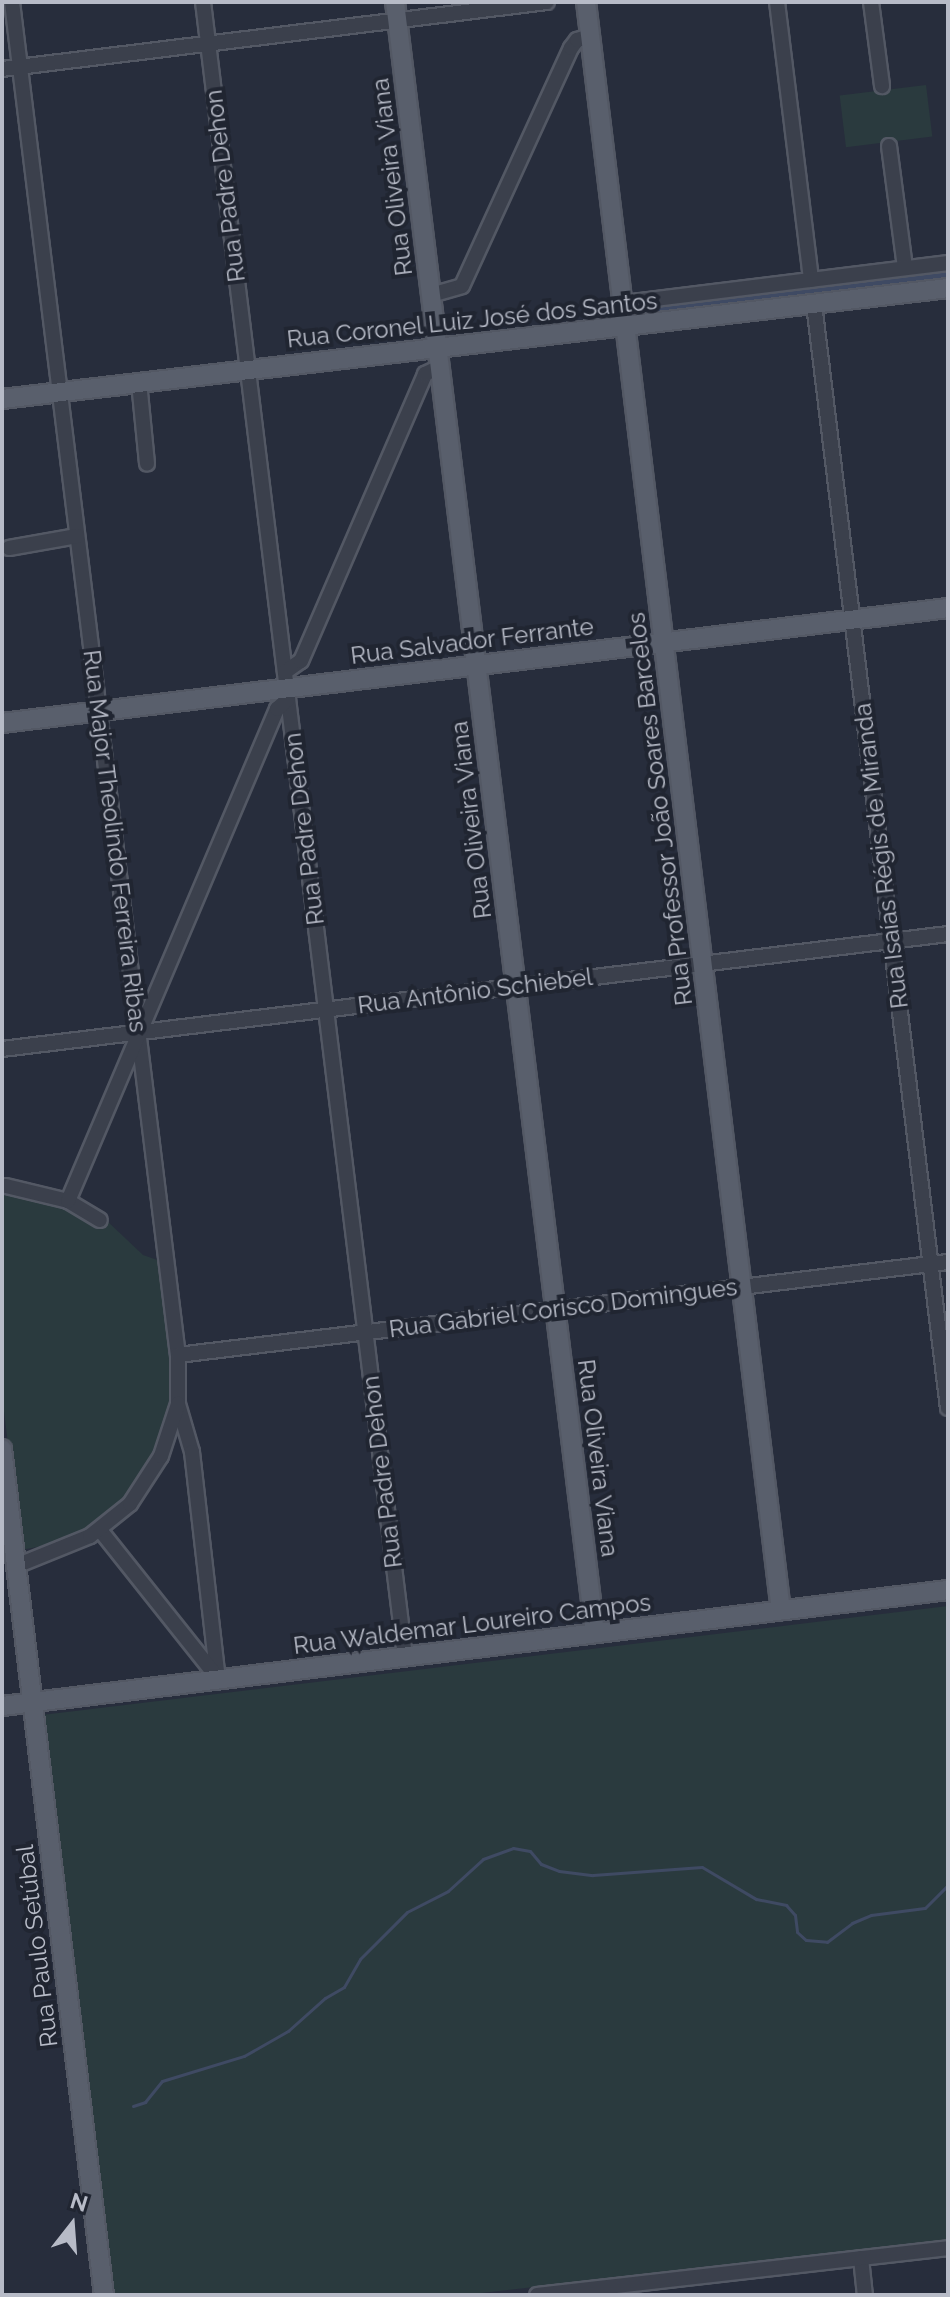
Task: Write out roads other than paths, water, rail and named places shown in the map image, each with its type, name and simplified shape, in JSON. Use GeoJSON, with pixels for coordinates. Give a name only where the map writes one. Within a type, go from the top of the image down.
{"type":"FeatureCollection","features":[{"type":"Feature","properties":{"kind":"main road","name":"Rua Professor João Soares Barcelos"},"geometry":{"type":"LineString","coordinates":[[586,2],[781,1610]]}},
{"type":"Feature","properties":{"kind":"main road","name":"Rua Oliveira Viana"},"geometry":{"type":"LineString","coordinates":[[396,11],[595,1633]]}},
{"type":"Feature","properties":{"kind":"main road","name":"Rua Coronel Luiz José dos Santos"},"geometry":{"type":"LineString","coordinates":[[2,399],[948,288]]}},
{"type":"Feature","properties":{"kind":"main road","name":"Rua Salvador Ferrante"},"geometry":{"type":"LineString","coordinates":[[2,723],[948,608]]}},
{"type":"Feature","properties":{"kind":"main road","name":"Rua Paulo Setúbal"},"geometry":{"type":"LineString","coordinates":[[2,1449],[104,2295]]}},
{"type":"Feature","properties":{"kind":"main road","name":"Rua Waldemar Loureiro Campos"},"geometry":{"type":"LineString","coordinates":[[2,1706],[948,1590]]}},
{"type":"Feature","properties":{"kind":"street","name":"Rua Major Theolindo Ferreira Ribas"},"geometry":{"type":"LineString","coordinates":[[12,2],[178,1355],[178,1404],[192,1452],[218,1679]]}},
{"type":"Feature","properties":{"kind":"street","name":"Rua Padre Dehon"},"geometry":{"type":"LineString","coordinates":[[203,2],[405,1656]]}},
{"type":"Feature","properties":{"kind":"street"},"geometry":{"type":"LineString","coordinates":[[2,69],[208,44],[396,11],[547,2]]}},
{"type":"Feature","properties":{"kind":"street"},"geometry":{"type":"LineString","coordinates":[[777,2],[811,280]]}},
{"type":"Feature","properties":{"kind":"street"},"geometry":{"type":"LineString","coordinates":[[871,2],[882,86]]}},
{"type":"Feature","properties":{"kind":"street"},"geometry":{"type":"LineString","coordinates":[[431,295],[462,286],[571,48],[577,40],[590,36]]}},
{"type":"Feature","properties":{"kind":"street"},"geometry":{"type":"LineString","coordinates":[[889,146],[905,268]]}},
{"type":"Feature","properties":{"kind":"street","name":"Rua Coronel Luiz José dos Santos"},"geometry":{"type":"LineString","coordinates":[[623,303],[948,263]]}},
{"type":"Feature","properties":{"kind":"street","name":"Rua Isaías Régis de Miranda"},"geometry":{"type":"LineString","coordinates":[[814,304],[948,1408]]}},
{"type":"Feature","properties":{"kind":"street"},"geometry":{"type":"LineString","coordinates":[[68,1201],[277,709],[301,661],[425,374],[440,367]]}},
{"type":"Feature","properties":{"kind":"street"},"geometry":{"type":"LineString","coordinates":[[139,382],[147,464]]}},
{"type":"Feature","properties":{"kind":"street"},"geometry":{"type":"LineString","coordinates":[[9,548],[77,536]]}},
{"type":"Feature","properties":{"kind":"street","name":"Rua Antônio Schiebel"},"geometry":{"type":"LineString","coordinates":[[2,1049],[948,934]]}},
{"type":"Feature","properties":{"kind":"street"},"geometry":{"type":"LineString","coordinates":[[6,1186],[68,1201],[100,1220]]}},
{"type":"Feature","properties":{"kind":"street","name":"Rua Gabriel Corisco Domingues"},"geometry":{"type":"LineString","coordinates":[[178,1355],[948,1262]]}},
{"type":"Feature","properties":{"kind":"street"},"geometry":{"type":"LineString","coordinates":[[16,1566],[100,1530],[130,1504],[152,1474],[169,1436],[178,1404]]}},
{"type":"Feature","properties":{"kind":"street"},"geometry":{"type":"LineString","coordinates":[[100,1530],[218,1679]]}},
{"type":"Feature","properties":{"kind":"street"},"geometry":{"type":"LineString","coordinates":[[537,2295],[672,2287],[948,2248]]}},
{"type":"Feature","properties":{"kind":"street"},"geometry":{"type":"LineString","coordinates":[[861,2258],[865,2295]]}},
{"type":"Feature","properties":{"kind":"waterway"},"geometry":{"type":"LineString","coordinates":[[637,313],[948,275]]}},
{"type":"Feature","properties":{"kind":"waterway"},"geometry":{"type":"LineString","coordinates":[[133,2106],[145,2102],[162,2081],[244,2056],[288,2031],[325,1998],[344,1987],[360,1959],[407,1912],[448,1891],[483,1859],[513,1848],[530,1851],[541,1864],[559,1871],[593,1875],[702,1867],[756,1899],[786,1905],[795,1915],[797,1932],[806,1940],[827,1942],[852,1923],[871,1915],[925,1908],[948,1885]]}}]}
